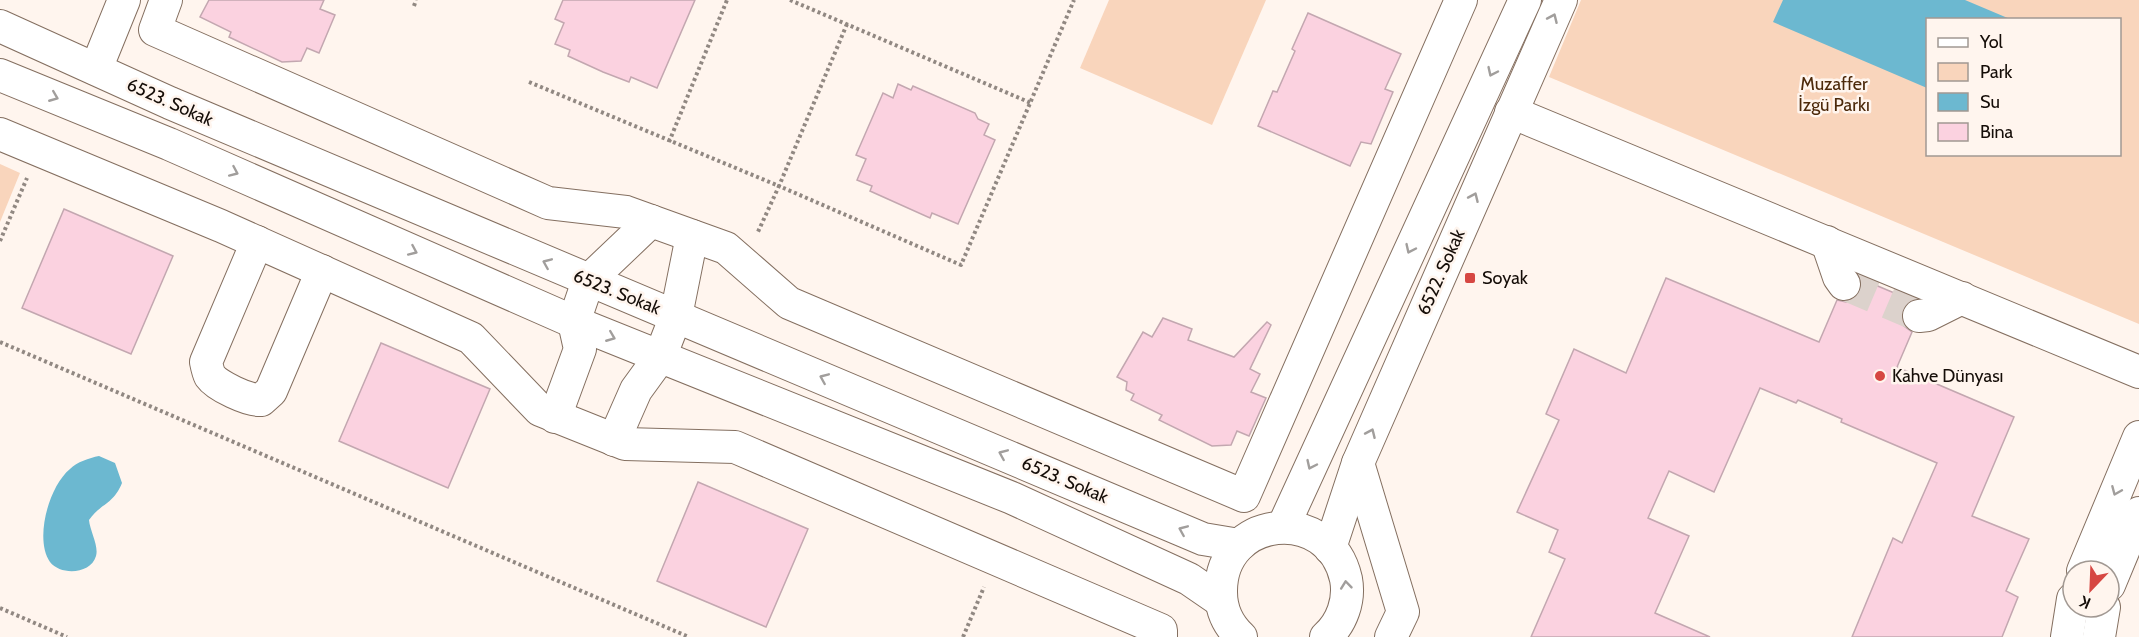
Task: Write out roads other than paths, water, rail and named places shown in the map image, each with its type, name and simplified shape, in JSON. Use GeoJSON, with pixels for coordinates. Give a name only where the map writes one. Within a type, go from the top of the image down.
{"type":"FeatureCollection","features":[{"type":"Feature","properties":{"kind":"street"},"geometry":{"type":"LineString","coordinates":[[96,69],[124,0]]}},
{"type":"Feature","properties":{"kind":"street"},"geometry":{"type":"LineString","coordinates":[[166,0],[155,30],[548,203],[626,212],[726,248],[789,303],[1244,496],[1461,0]]}},
{"type":"Feature","properties":{"kind":"street","name":"6522. Sokak"},"geometry":{"type":"LineString","coordinates":[[1283,527],[1525,0]]}},
{"type":"Feature","properties":{"kind":"street","name":"6522. Sokak"},"geometry":{"type":"LineString","coordinates":[[1330,548],[1358,463],[1561,0]]}},
{"type":"Feature","properties":{"kind":"street","name":"6523. Sokak"},"geometry":{"type":"LineString","coordinates":[[0,26],[170,103],[1203,539],[1239,545]]}},
{"type":"Feature","properties":{"kind":"street","name":"6523. Sokak"},"geometry":{"type":"LineString","coordinates":[[0,75],[169,144],[574,322],[1012,498],[1189,579],[1229,624]]}},
{"type":"Feature","properties":{"kind":"street"},"geometry":{"type":"LineString","coordinates":[[1511,112],[2139,372]]}},
{"type":"Feature","properties":{"kind":"street"},"geometry":{"type":"LineString","coordinates":[[0,134],[258,242],[471,338],[540,410],[555,417],[625,444],[735,447],[1161,630],[1161,637]]}},
{"type":"Feature","properties":{"kind":"street"},"geometry":{"type":"LineString","coordinates":[[555,417],[580,349],[574,322],[588,281],[651,221]]}},
{"type":"Feature","properties":{"kind":"street"},"geometry":{"type":"LineString","coordinates":[[614,440],[636,390],[660,357],[676,316],[692,236]]}},
{"type":"Feature","properties":{"kind":"street"},"geometry":{"type":"LineString","coordinates":[[258,242],[206,362],[210,375],[215,381],[249,398],[261,400],[271,391],[322,271]]}},
{"type":"Feature","properties":{"kind":"street"},"geometry":{"type":"LineString","coordinates":[[1827,242],[1839,277],[1844,284]]}},
{"type":"Feature","properties":{"kind":"street"},"geometry":{"type":"LineString","coordinates":[[1919,315],[1928,315],[1962,298]]}},
{"type":"Feature","properties":{"kind":"street"},"geometry":{"type":"LineString","coordinates":[[2088,559],[2139,437]]}},
{"type":"Feature","properties":{"kind":"street"},"geometry":{"type":"LineString","coordinates":[[1358,463],[1403,612],[1391,637]]}},
{"type":"Feature","properties":{"kind":"street"},"geometry":{"type":"LineString","coordinates":[[2120,559],[2139,513]]}},
{"type":"Feature","properties":{"kind":"street"},"geometry":{"type":"LineString","coordinates":[[1229,624],[1220,580],[1227,561],[1239,545],[1252,535],[1267,529],[1283,527],[1300,529],[1317,536],[1330,548],[1341,563],[1346,580],[1347,598],[1342,616],[1326,637]]}},
{"type":"Feature","properties":{"kind":"street"},"geometry":{"type":"LineString","coordinates":[[2067,637],[2070,619]]}},
{"type":"Feature","properties":{"kind":"street"},"geometry":{"type":"LineString","coordinates":[[2099,637],[2102,619]]}},
{"type":"Feature","properties":{"kind":"water"},"geometry":{"type":"Polygon","coordinates":[[[1783,0],[1965,0],[2008,18],[1926,18],[1926,88],[1773,22],[1783,0]]]}},
{"type":"Feature","properties":{"kind":"water"},"geometry":{"type":"Polygon","coordinates":[[[99,456],[115,463],[122,483],[115,496],[89,520],[97,552],[93,562],[82,570],[61,570],[50,562],[43,540],[50,500],[62,477],[70,469],[76,464],[99,456]]]}},
{"type":"Feature","properties":{"kind":"tunnel"},"geometry":{"type":"LineString","coordinates":[[1844,284],[1919,316]]}},
{"type":"Feature","properties":{"kind":"place","name":"Soyak"},"geometry":{"type":"Point","coordinates":[1470,278]}},
{"type":"Feature","properties":{"kind":"place","name":"Kahve Dünyası"},"geometry":{"type":"Point","coordinates":[1880,376]}},
{"type":"Feature","properties":{"kind":"park label","name":"Muzaffer İzgü Parkı"},"geometry":{"type":"Point","coordinates":[1834,94]}}]}
